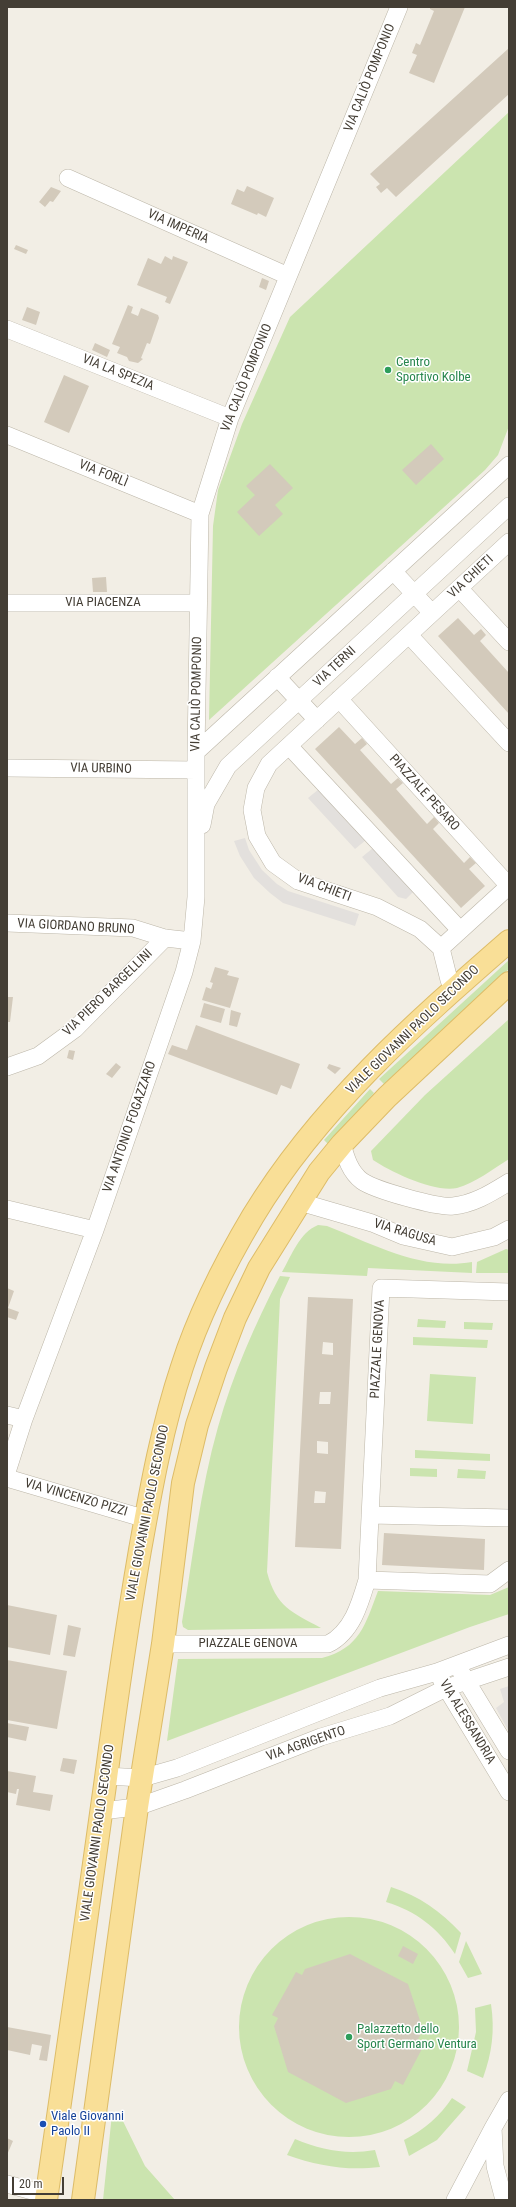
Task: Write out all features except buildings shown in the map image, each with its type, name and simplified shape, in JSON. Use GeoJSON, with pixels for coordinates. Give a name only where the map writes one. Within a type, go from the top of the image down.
{"type":"FeatureCollection","features":[{"type":"Feature","properties":{"kind":"main road","name":"VIALE GIOVANNI PAOLO SECONDO"},"geometry":{"type":"LineString","coordinates":[[46,2197],[123,1650],[146,1519],[166,1418],[182,1364],[204,1309],[227,1262],[255,1214],[299,1150],[347,1092],[454,989],[509,941]]}},
{"type":"Feature","properties":{"kind":"main road"},"geometry":{"type":"LineString","coordinates":[[83,2200],[137,1807],[163,1644],[184,1483],[197,1425],[236,1318],[259,1268],[319,1172],[342,1144],[426,1058],[509,983]]}},
{"type":"Feature","properties":{"kind":"street","name":"VIA CALIÒ POMPONIO"},"geometry":{"type":"LineString","coordinates":[[196,770],[200,514],[230,418],[399,7]]}},
{"type":"Feature","properties":{"kind":"street","name":"VIA IMPERIA"},"geometry":{"type":"LineString","coordinates":[[68,178],[288,276]]}},
{"type":"Feature","properties":{"kind":"street","name":"VIA LA SPEZIA"},"geometry":{"type":"LineString","coordinates":[[7,329],[230,418]]}},
{"type":"Feature","properties":{"kind":"street","name":"VIA FORLÌ"},"geometry":{"type":"LineString","coordinates":[[7,435],[200,514]]}},
{"type":"Feature","properties":{"kind":"street"},"geometry":{"type":"LineString","coordinates":[[196,752],[509,465]]}},
{"type":"Feature","properties":{"kind":"street","name":"VIA TERNI"},"geometry":{"type":"LineString","coordinates":[[196,850],[206,804],[228,766],[509,506]]}},
{"type":"Feature","properties":{"kind":"street","name":"VIA CHIETI"},"geometry":{"type":"LineString","coordinates":[[441,948],[420,929],[377,907],[298,881],[273,864],[257,836],[252,810],[256,788],[269,764],[509,542]]}},
{"type":"Feature","properties":{"kind":"street"},"geometry":{"type":"LineString","coordinates":[[393,571],[432,613]]}},
{"type":"Feature","properties":{"kind":"street"},"geometry":{"type":"LineString","coordinates":[[459,588],[509,642]]}},
{"type":"Feature","properties":{"kind":"street","name":"VIA PIACENZA"},"geometry":{"type":"LineString","coordinates":[[7,604],[198,603]]}},
{"type":"Feature","properties":{"kind":"street"},"geometry":{"type":"LineString","coordinates":[[409,635],[509,743]]}},
{"type":"Feature","properties":{"kind":"street"},"geometry":{"type":"LineString","coordinates":[[277,677],[317,720]]}},
{"type":"Feature","properties":{"kind":"street","name":"PIAZZALE PESARO"},"geometry":{"type":"LineString","coordinates":[[339,699],[509,886]]}},
{"type":"Feature","properties":{"kind":"street"},"geometry":{"type":"LineString","coordinates":[[289,746],[460,930]]}},
{"type":"Feature","properties":{"kind":"street","name":"VIA URBINO"},"geometry":{"type":"LineString","coordinates":[[7,768],[196,770]]}},
{"type":"Feature","properties":{"kind":"street","name":"VIA ANTONIO FOGAZZARO"},"geometry":{"type":"LineString","coordinates":[[7,1472],[24,1419],[94,1230],[184,972],[192,941],[196,897],[196,770]]}},
{"type":"Feature","properties":{"kind":"street"},"geometry":{"type":"LineString","coordinates":[[454,989],[448,980],[441,948],[509,886]]}},
{"type":"Feature","properties":{"kind":"street","name":"VIA GIORDANO BRUNO"},"geometry":{"type":"LineString","coordinates":[[7,923],[133,928],[165,938],[192,941]]}},
{"type":"Feature","properties":{"kind":"street","name":"VIA PIERO BARGELLINI"},"geometry":{"type":"LineString","coordinates":[[7,1067],[38,1056],[75,1029],[165,938]]}},
{"type":"Feature","properties":{"kind":"street"},"geometry":{"type":"LineString","coordinates":[[342,1144],[348,1165],[362,1181],[384,1191],[419,1200],[452,1206],[482,1198],[509,1182]]}},
{"type":"Feature","properties":{"kind":"street","name":"VIA RAGUSA"},"geometry":{"type":"LineString","coordinates":[[300,1202],[372,1223],[403,1236],[452,1247],[494,1237],[509,1229]]}},
{"type":"Feature","properties":{"kind":"street"},"geometry":{"type":"LineString","coordinates":[[7,1209],[94,1230]]}},
{"type":"Feature","properties":{"kind":"street","name":"PIAZZALE GENOVA"},"geometry":{"type":"LineString","coordinates":[[163,1644],[328,1644],[339,1638],[348,1626],[360,1603],[367,1580],[381,1288],[509,1292]]}},
{"type":"Feature","properties":{"kind":"street"},"geometry":{"type":"LineString","coordinates":[[7,1415],[24,1419]]}},
{"type":"Feature","properties":{"kind":"street","name":"VIA VINCENZO PIZZI"},"geometry":{"type":"LineString","coordinates":[[7,1478],[146,1519]]}},
{"type":"Feature","properties":{"kind":"street"},"geometry":{"type":"LineString","coordinates":[[370,1515],[509,1518]]}},
{"type":"Feature","properties":{"kind":"street"},"geometry":{"type":"LineString","coordinates":[[367,1580],[490,1584],[509,1570]]}},
{"type":"Feature","properties":{"kind":"street","name":"VIA AGRIGENTO"},"geometry":{"type":"LineString","coordinates":[[106,1776],[142,1778],[177,1768],[380,1688],[437,1672],[509,1645]]}},
{"type":"Feature","properties":{"kind":"street","name":"VIA ALESSANDRIA"},"geometry":{"type":"LineString","coordinates":[[457,1665],[509,1750]]}},
{"type":"Feature","properties":{"kind":"street","name":"VIA AGRIGENTO"},"geometry":{"type":"LineString","coordinates":[[101,1811],[137,1807],[322,1736],[390,1716],[446,1688],[509,1667]]}},
{"type":"Feature","properties":{"kind":"street","name":"VIA ALESSANDRIA"},"geometry":{"type":"LineString","coordinates":[[437,1672],[509,1792]]}},
{"type":"Feature","properties":{"kind":"street"},"geometry":{"type":"LineString","coordinates":[[455,2200],[509,2100]]}},
{"type":"Feature","properties":{"kind":"street"},"geometry":{"type":"LineString","coordinates":[[493,2128],[495,2166],[504,2200]]}},
{"type":"Feature","properties":{"kind":"street"},"geometry":{"type":"LineString","coordinates":[[7,2184],[46,2197]]}},
{"type":"Feature","properties":{"kind":"green space","name":"Centro Sportivo Kolbe"},"geometry":{"type":"Polygon","coordinates":[[[509,112],[509,426],[498,455],[485,470],[209,720],[213,526],[218,490],[242,424],[290,317],[509,112]]]}},
{"type":"Feature","properties":{"kind":"green space"},"geometry":{"type":"Polygon","coordinates":[[[509,960],[509,969],[384,1084],[379,1079],[509,960]]]}},
{"type":"Feature","properties":{"kind":"green space"},"geometry":{"type":"Polygon","coordinates":[[[509,1019],[509,1159],[464,1186],[448,1189],[426,1185],[391,1170],[373,1160],[371,1151],[425,1095],[509,1019]]]}},
{"type":"Feature","properties":{"kind":"green space"},"geometry":{"type":"Polygon","coordinates":[[[370,1089],[374,1093],[329,1145],[324,1140],[370,1089]]]}},
{"type":"Feature","properties":{"kind":"green space"},"geometry":{"type":"Polygon","coordinates":[[[318,1225],[327,1226],[380,1248],[416,1259],[434,1263],[453,1264],[472,1262],[472,1273],[368,1268],[367,1276],[282,1272],[301,1239],[306,1233],[318,1225]]]}},
{"type":"Feature","properties":{"kind":"green space"},"geometry":{"type":"Polygon","coordinates":[[[506,1249],[509,1250],[508,1273],[476,1273],[477,1262],[506,1249]]]}},
{"type":"Feature","properties":{"kind":"green space"},"geometry":{"type":"Polygon","coordinates":[[[280,1276],[290,1277],[280,1299],[267,1572],[275,1593],[280,1601],[286,1607],[321,1628],[188,1630],[183,1627],[182,1622],[206,1475],[218,1427],[230,1388],[253,1331],[280,1276]]]}},
{"type":"Feature","properties":{"kind":"green space"},"geometry":{"type":"Polygon","coordinates":[[[418,1319],[446,1321],[445,1328],[417,1327],[418,1319]]]}},
{"type":"Feature","properties":{"kind":"green space"},"geometry":{"type":"Polygon","coordinates":[[[464,1322],[493,1323],[492,1330],[464,1329],[464,1322]]]}},
{"type":"Feature","properties":{"kind":"green space"},"geometry":{"type":"Polygon","coordinates":[[[413,1337],[488,1340],[487,1348],[413,1345],[413,1337]]]}},
{"type":"Feature","properties":{"kind":"green space"},"geometry":{"type":"Polygon","coordinates":[[[430,1374],[476,1377],[473,1424],[427,1421],[430,1374]]]}},
{"type":"Feature","properties":{"kind":"green space"},"geometry":{"type":"Polygon","coordinates":[[[415,1450],[490,1454],[490,1461],[415,1458],[415,1450]]]}},
{"type":"Feature","properties":{"kind":"green space"},"geometry":{"type":"Polygon","coordinates":[[[410,1468],[437,1469],[437,1477],[410,1476],[410,1468]]]}},
{"type":"Feature","properties":{"kind":"green space"},"geometry":{"type":"Polygon","coordinates":[[[458,1469],[486,1471],[485,1479],[457,1478],[458,1469]]]}},
{"type":"Feature","properties":{"kind":"green space"},"geometry":{"type":"Polygon","coordinates":[[[509,1587],[509,1614],[470,1627],[167,1741],[178,1659],[322,1658],[335,1654],[345,1648],[359,1634],[365,1625],[378,1591],[490,1595],[509,1587]]]}},
{"type":"Feature","properties":{"kind":"green space"},"geometry":{"type":"Polygon","coordinates":[[[391,1887],[411,1895],[429,1905],[461,1933],[455,1954],[434,1928],[407,1910],[386,1902],[391,1887]]]}},
{"type":"Feature","properties":{"kind":"green space","name":"Palazzetto dello Sport Germano Ventura"},"geometry":{"type":"Polygon","coordinates":[[[349,1917],[381,1922],[401,1930],[419,1942],[434,1957],[446,1975],[454,1995],[459,2027],[454,2059],[446,2079],[434,2097],[419,2112],[401,2124],[381,2132],[349,2137],[317,2132],[297,2124],[279,2112],[264,2097],[252,2079],[244,2059],[239,2027],[244,1995],[252,1975],[264,1957],[279,1942],[297,1930],[317,1922],[349,1917]]]}},
{"type":"Feature","properties":{"kind":"green space"},"geometry":{"type":"Polygon","coordinates":[[[466,1941],[482,1974],[468,1978],[459,1962],[466,1941]]]}},
{"type":"Feature","properties":{"kind":"green space"},"geometry":{"type":"Polygon","coordinates":[[[491,2004],[493,2033],[489,2060],[483,2078],[467,2071],[476,2032],[475,2008],[491,2004]]]}},
{"type":"Feature","properties":{"kind":"green space"},"geometry":{"type":"Polygon","coordinates":[[[452,2098],[466,2107],[437,2140],[409,2156],[404,2140],[431,2122],[452,2098]]]}},
{"type":"Feature","properties":{"kind":"green space"},"geometry":{"type":"Polygon","coordinates":[[[112,2114],[120,2115],[145,2166],[175,2200],[103,2200],[112,2114]]]}},
{"type":"Feature","properties":{"kind":"green space"},"geometry":{"type":"Polygon","coordinates":[[[295,2139],[325,2149],[344,2152],[375,2150],[380,2167],[333,2167],[287,2155],[295,2139]]]}},
{"type":"Feature","properties":{"kind":"shaded area"},"geometry":{"type":"Polygon","coordinates":[[[319,789],[366,840],[355,849],[308,798],[319,789]]]}},
{"type":"Feature","properties":{"kind":"shaded area"},"geometry":{"type":"Polygon","coordinates":[[[245,838],[249,850],[262,870],[277,884],[288,891],[359,914],[355,926],[283,903],[270,893],[254,878],[240,856],[234,841],[245,838]]]}},
{"type":"Feature","properties":{"kind":"shaded area"},"geometry":{"type":"Polygon","coordinates":[[[373,848],[413,892],[406,899],[398,897],[362,857],[373,848]]]}},
{"type":"Feature","properties":{"kind":"shaded area"},"geometry":{"type":"Polygon","coordinates":[[[509,1686],[509,1732],[496,1708],[504,1702],[500,1689],[509,1686]]]}},
{"type":"Feature","properties":{"kind":"place","name":"Centro Sportivo Kolbe"},"geometry":{"type":"Point","coordinates":[388,370]}},
{"type":"Feature","properties":{"kind":"place","name":"Palazzetto dello Sport Germano Ventura"},"geometry":{"type":"Point","coordinates":[349,2037]}},
{"type":"Feature","properties":{"kind":"place","name":"Viale Giovanni Paolo II"},"geometry":{"type":"Point","coordinates":[43,2124]}}]}
